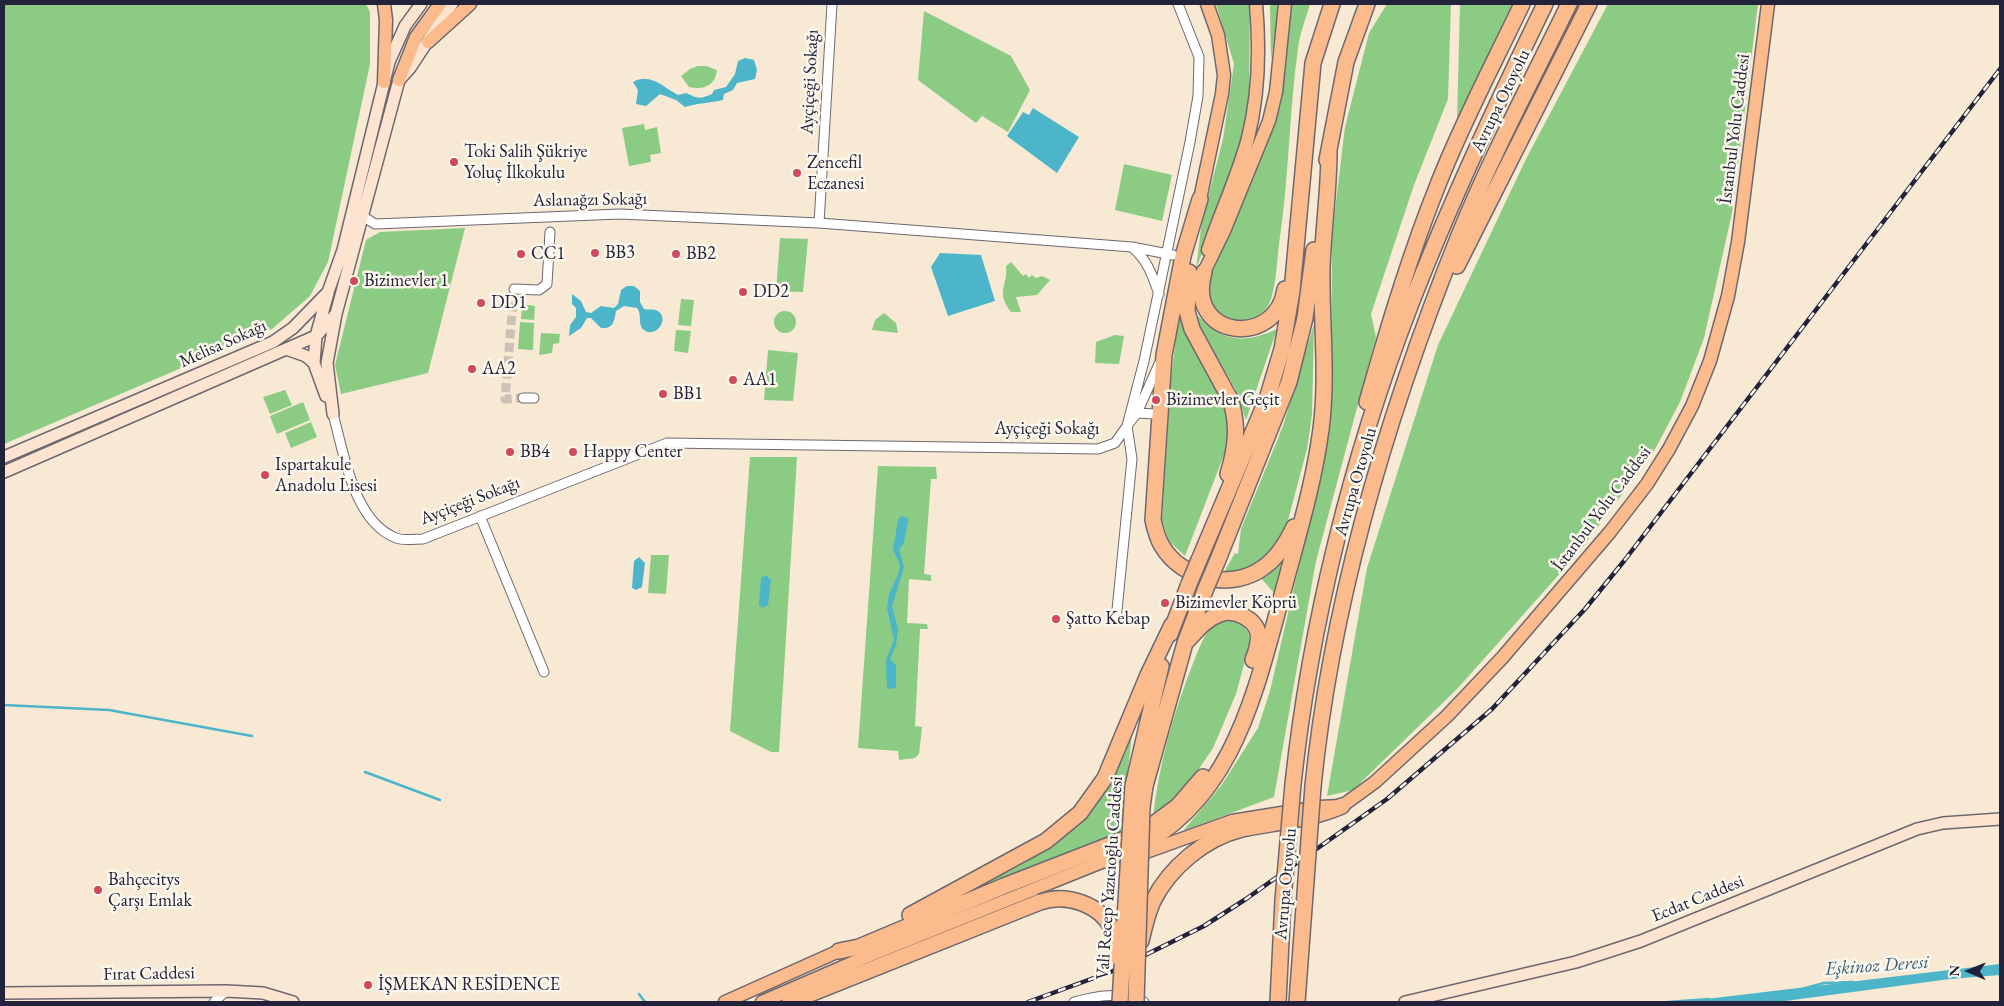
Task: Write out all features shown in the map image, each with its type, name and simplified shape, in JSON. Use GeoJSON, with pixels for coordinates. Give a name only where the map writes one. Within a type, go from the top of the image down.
{"type":"FeatureCollection","features":[{"type":"Feature","properties":{"kind":"highway"},"geometry":{"type":"LineString","coordinates":[[1222,504],[1267,399],[1282,349],[1292,291],[1313,63],[1332,4]]}},
{"type":"Feature","properties":{"kind":"highway"},"geometry":{"type":"LineString","coordinates":[[1124,853],[1154,839],[1192,808],[1210,786],[1231,750],[1258,682],[1308,497],[1321,427],[1325,382],[1322,266],[1328,198],[1329,152],[1346,62],[1367,4]]}},
{"type":"Feature","properties":{"kind":"highway"},"geometry":{"type":"LineString","coordinates":[[1345,512],[1346,485],[1355,441],[1424,222],[1455,143],[1522,4]]}},
{"type":"Feature","properties":{"kind":"highway","name":"Avrupa Otoyolu"},"geometry":{"type":"LineString","coordinates":[[1278,1002],[1283,900],[1293,784],[1311,658],[1345,512],[1377,400],[1410,307],[1491,115],[1545,4]]}},
{"type":"Feature","properties":{"kind":"highway","name":"Avrupa Otoyolu"},"geometry":{"type":"LineString","coordinates":[[1297,1002],[1313,786],[1336,640],[1359,540],[1402,393],[1428,318],[1477,194],[1568,4]]}},
{"type":"Feature","properties":{"kind":"highway"},"geometry":{"type":"LineString","coordinates":[[1428,318],[1450,282],[1589,4]]}},
{"type":"Feature","properties":{"kind":"highway","name":"Vali Recep Yazıcıoğlu Caddesi"},"geometry":{"type":"LineString","coordinates":[[1136,1002],[1142,807],[1139,786],[1185,643],[1280,409],[1299,349],[1310,283],[1322,176],[1329,152]]}},
{"type":"Feature","properties":{"kind":"highway"},"geometry":{"type":"LineString","coordinates":[[1200,199],[1183,256],[1164,354],[1158,420],[1153,520],[1162,547],[1190,571],[1203,577],[1223,581],[1244,578],[1264,568],[1287,542],[1308,497]]}},
{"type":"Feature","properties":{"kind":"highway"},"geometry":{"type":"LineString","coordinates":[[1200,199],[1187,283],[1187,311],[1203,350],[1230,398],[1234,410],[1236,436],[1222,504]]}},
{"type":"Feature","properties":{"kind":"highway"},"geometry":{"type":"LineString","coordinates":[[1204,272],[1200,293],[1210,316],[1229,328],[1240,330],[1252,328],[1276,312],[1284,297],[1290,248],[1298,227]]}},
{"type":"Feature","properties":{"kind":"highway","name":"Vali Recep Yazıcıoğlu Caddesi"},"geometry":{"type":"LineString","coordinates":[[1120,997],[1139,786],[1151,699],[1172,626],[1222,504]]}},
{"type":"Feature","properties":{"kind":"highway"},"geometry":{"type":"LineString","coordinates":[[839,951],[859,947],[996,889],[1119,843],[1143,832],[1178,806],[1206,773],[1229,732],[1255,656],[1258,633],[1253,624],[1244,616],[1225,612],[1206,621],[1185,643]]}},
{"type":"Feature","properties":{"kind":"highway"},"geometry":{"type":"LineString","coordinates":[[839,951],[1046,842],[1080,813],[1105,778],[1148,675],[1172,626]]}},
{"type":"Feature","properties":{"kind":"highway"},"geometry":{"type":"LineString","coordinates":[[1139,948],[1152,903],[1160,888],[1184,860],[1220,837],[1240,830],[1318,816],[1342,806]]}},
{"type":"Feature","properties":{"kind":"highway"},"geometry":{"type":"LineString","coordinates":[[790,1002],[1052,898],[1079,901],[1104,918],[1113,931],[1118,956],[1120,997]]}},
{"type":"Feature","properties":{"kind":"main road"},"geometry":{"type":"LineString","coordinates":[[384,4],[386,20],[384,82]]}},
{"type":"Feature","properties":{"kind":"main road"},"geometry":{"type":"LineString","coordinates":[[399,80],[416,37],[440,4]]}},
{"type":"Feature","properties":{"kind":"main road"},"geometry":{"type":"LineString","coordinates":[[428,42],[470,4]]}},
{"type":"Feature","properties":{"kind":"main road"},"geometry":{"type":"LineString","coordinates":[[1200,199],[1222,94],[1224,75],[1218,35],[1207,4]]}},
{"type":"Feature","properties":{"kind":"main road"},"geometry":{"type":"LineString","coordinates":[[1204,272],[1206,254],[1235,176],[1252,119],[1259,59],[1256,4]]}},
{"type":"Feature","properties":{"kind":"main road"},"geometry":{"type":"LineString","coordinates":[[1204,272],[1228,222],[1269,120],[1276,92],[1285,4]]}},
{"type":"Feature","properties":{"kind":"main road","name":"İstanbul Yolu Caddesi"},"geometry":{"type":"LineString","coordinates":[[1342,806],[1375,782],[1416,746],[1502,658],[1616,526],[1647,484],[1688,414],[1710,361],[1728,296],[1738,242],[1768,4]]}},
{"type":"Feature","properties":{"kind":"main road"},"geometry":{"type":"LineString","coordinates":[[762,1002],[868,956],[1124,853],[1146,852],[1241,819],[1342,806]]}},
{"type":"Feature","properties":{"kind":"main road"},"geometry":{"type":"LineString","coordinates":[[725,1002],[839,951]]}},
{"type":"Feature","properties":{"kind":"street","name":"Melisa Sokağı"},"geometry":{"type":"LineString","coordinates":[[4,457],[273,342],[293,328],[328,292],[343,250],[384,82],[399,38],[421,4]]}},
{"type":"Feature","properties":{"kind":"street"},"geometry":{"type":"LineString","coordinates":[[316,336],[336,314],[364,217],[365,199],[399,80],[428,42],[452,4]]}},
{"type":"Feature","properties":{"kind":"street","name":"Ayçiçeği Sokağı"},"geometry":{"type":"LineString","coordinates":[[819,223],[832,4]]}},
{"type":"Feature","properties":{"kind":"street","name":"Ayçiçeği Sokağı"},"geometry":{"type":"LineString","coordinates":[[328,292],[316,336],[314,363],[333,414],[358,501],[368,516],[383,530],[397,538],[423,539],[667,443],[1098,449],[1116,443],[1127,426],[1159,295],[1192,133],[1199,73],[1196,48],[1178,4]]}},
{"type":"Feature","properties":{"kind":"street","name":"Aslanağzı Sokağı"},"geometry":{"type":"LineString","coordinates":[[364,217],[374,224],[620,214],[819,223]]}},
{"type":"Feature","properties":{"kind":"street"},"geometry":{"type":"LineString","coordinates":[[819,223],[1132,248],[1183,256]]}},
{"type":"Feature","properties":{"kind":"street"},"geometry":{"type":"LineString","coordinates":[[514,290],[539,290],[547,284],[550,232]]}},
{"type":"Feature","properties":{"kind":"street"},"geometry":{"type":"LineString","coordinates":[[1132,248],[1143,257],[1150,267],[1159,295]]}},
{"type":"Feature","properties":{"kind":"street","name":"Ayçiçeği Sokağı"},"geometry":{"type":"LineString","coordinates":[[333,414],[327,363],[336,314]]}},
{"type":"Feature","properties":{"kind":"street","name":"Melisa Sokağı"},"geometry":{"type":"LineString","coordinates":[[4,472],[316,336]]}},
{"type":"Feature","properties":{"kind":"street"},"geometry":{"type":"LineString","coordinates":[[286,349],[306,356],[314,363]]}},
{"type":"Feature","properties":{"kind":"street"},"geometry":{"type":"LineString","coordinates":[[1116,620],[1132,459],[1127,426],[1138,413],[1164,354]]}},
{"type":"Feature","properties":{"kind":"street"},"geometry":{"type":"LineString","coordinates":[[523,398],[534,398]]}},
{"type":"Feature","properties":{"kind":"street"},"geometry":{"type":"LineString","coordinates":[[1138,413],[1154,414],[1158,420]]}},
{"type":"Feature","properties":{"kind":"street"},"geometry":{"type":"LineString","coordinates":[[480,516],[544,672]]}},
{"type":"Feature","properties":{"kind":"street","name":"Ecdat Caddesi"},"geometry":{"type":"LineString","coordinates":[[1405,1002],[1576,962],[1641,941],[1917,829],[1944,823],[2000,818]]}},
{"type":"Feature","properties":{"kind":"street"},"geometry":{"type":"LineString","coordinates":[[214,1002],[226,991]]}},
{"type":"Feature","properties":{"kind":"street","name":"Fırat Caddesi"},"geometry":{"type":"LineString","coordinates":[[4,994],[226,991],[263,993],[293,1002]]}},
{"type":"Feature","properties":{"kind":"street"},"geometry":{"type":"LineString","coordinates":[[1074,1002],[1105,995],[1124,996],[1144,1002]]}},
{"type":"Feature","properties":{"kind":"green space"},"geometry":{"type":"Polygon","coordinates":[[[4,4],[366,4],[370,12],[370,64],[328,262],[310,296],[272,329],[4,444],[4,4]]]}},
{"type":"Feature","properties":{"kind":"green space"},"geometry":{"type":"Polygon","coordinates":[[[1216,4],[1250,4],[1249,114],[1227,189],[1196,269],[1202,221],[1223,139],[1234,64],[1216,4]]]}},
{"type":"Feature","properties":{"kind":"green space"},"geometry":{"type":"Polygon","coordinates":[[[1270,4],[1279,4],[1271,60],[1270,4]]]}},
{"type":"Feature","properties":{"kind":"green space"},"geometry":{"type":"Polygon","coordinates":[[[1291,4],[1310,4],[1298,48],[1276,275],[1267,308],[1254,318],[1242,321],[1232,320],[1223,317],[1213,306],[1210,282],[1212,273],[1273,130],[1283,87],[1291,4]]]}},
{"type":"Feature","properties":{"kind":"green space"},"geometry":{"type":"Polygon","coordinates":[[[1387,4],[1451,4],[1448,99],[1414,185],[1371,314],[1376,337],[1316,561],[1274,797],[1183,831],[1221,786],[1258,728],[1270,691],[1309,523],[1331,410],[1332,235],[1345,127],[1369,33],[1387,4]]]}},
{"type":"Feature","properties":{"kind":"green space"},"geometry":{"type":"Polygon","coordinates":[[[1460,4],[1515,4],[1457,121],[1460,4]]]}},
{"type":"Feature","properties":{"kind":"green space"},"geometry":{"type":"Polygon","coordinates":[[[1608,4],[1758,4],[1732,213],[1704,338],[1680,402],[1653,453],[1579,552],[1458,688],[1353,790],[1327,796],[1367,568],[1438,345],[1526,159],[1608,4]]]}},
{"type":"Feature","properties":{"kind":"green space"},"geometry":{"type":"Polygon","coordinates":[[[924,11],[1011,56],[1030,90],[1008,132],[982,116],[976,123],[918,80],[924,11]]]}},
{"type":"Feature","properties":{"kind":"green space"},"geometry":{"type":"Polygon","coordinates":[[[698,66],[706,66],[717,70],[714,80],[708,86],[699,88],[689,87],[681,76],[698,66]]]}},
{"type":"Feature","properties":{"kind":"green space"},"geometry":{"type":"Polygon","coordinates":[[[644,124],[645,130],[657,127],[661,153],[650,155],[651,162],[629,166],[622,128],[644,124]]]}},
{"type":"Feature","properties":{"kind":"green space"},"geometry":{"type":"Polygon","coordinates":[[[1124,164],[1172,175],[1162,221],[1115,210],[1124,164]]]}},
{"type":"Feature","properties":{"kind":"green space"},"geometry":{"type":"Polygon","coordinates":[[[465,228],[428,373],[341,394],[335,365],[366,240],[380,232],[465,228]]]}},
{"type":"Feature","properties":{"kind":"green space"},"geometry":{"type":"Polygon","coordinates":[[[780,238],[808,239],[803,292],[776,291],[780,238]]]}},
{"type":"Feature","properties":{"kind":"green space"},"geometry":{"type":"Polygon","coordinates":[[[1011,262],[1023,276],[1026,274],[1029,278],[1032,275],[1036,278],[1042,276],[1050,280],[1037,295],[1016,297],[1021,312],[1011,312],[1006,305],[1003,294],[1006,266],[1011,262]]]}},
{"type":"Feature","properties":{"kind":"green space"},"geometry":{"type":"Polygon","coordinates":[[[681,299],[694,300],[691,326],[678,325],[681,299]]]}},
{"type":"Feature","properties":{"kind":"green space"},"geometry":{"type":"Polygon","coordinates":[[[522,304],[535,306],[534,320],[521,319],[522,304]]]}},
{"type":"Feature","properties":{"kind":"green space"},"geometry":{"type":"Polygon","coordinates":[[[785,311],[793,314],[796,322],[793,330],[785,333],[777,330],[774,322],[777,314],[785,311]]]}},
{"type":"Feature","properties":{"kind":"green space"},"geometry":{"type":"Polygon","coordinates":[[[884,313],[896,323],[898,333],[872,330],[875,320],[884,313]]]}},
{"type":"Feature","properties":{"kind":"green space"},"geometry":{"type":"Polygon","coordinates":[[[1179,314],[1189,340],[1222,399],[1229,419],[1227,447],[1185,556],[1169,541],[1162,520],[1171,378],[1179,314]]]}},
{"type":"Feature","properties":{"kind":"green space"},"geometry":{"type":"Polygon","coordinates":[[[1198,316],[1217,332],[1235,338],[1254,337],[1277,329],[1246,420],[1235,388],[1194,317],[1198,316]]]}},
{"type":"Feature","properties":{"kind":"green space"},"geometry":{"type":"Polygon","coordinates":[[[520,322],[534,323],[533,350],[518,349],[520,322]]]}},
{"type":"Feature","properties":{"kind":"green space"},"geometry":{"type":"Polygon","coordinates":[[[1314,324],[1312,415],[1307,449],[1284,535],[1273,550],[1259,562],[1243,569],[1224,572],[1235,553],[1238,554],[1241,529],[1283,426],[1314,324]]]}},
{"type":"Feature","properties":{"kind":"green space"},"geometry":{"type":"Polygon","coordinates":[[[676,330],[691,331],[688,353],[674,351],[676,330]]]}},
{"type":"Feature","properties":{"kind":"green space"},"geometry":{"type":"Polygon","coordinates":[[[541,333],[560,334],[559,343],[553,344],[552,353],[539,355],[541,333]]]}},
{"type":"Feature","properties":{"kind":"green space"},"geometry":{"type":"Polygon","coordinates":[[[1115,335],[1124,336],[1119,364],[1095,363],[1096,342],[1115,335]]]}},
{"type":"Feature","properties":{"kind":"green space"},"geometry":{"type":"Polygon","coordinates":[[[768,350],[798,353],[793,401],[764,400],[768,350]]]}},
{"type":"Feature","properties":{"kind":"green space"},"geometry":{"type":"Polygon","coordinates":[[[285,390],[292,405],[270,414],[263,397],[285,390]]]}},
{"type":"Feature","properties":{"kind":"green space"},"geometry":{"type":"Polygon","coordinates":[[[303,402],[310,420],[277,434],[270,416],[303,402]]]}},
{"type":"Feature","properties":{"kind":"green space"},"geometry":{"type":"Polygon","coordinates":[[[311,422],[317,437],[291,448],[285,433],[311,422]]]}},
{"type":"Feature","properties":{"kind":"green space"},"geometry":{"type":"Polygon","coordinates":[[[750,457],[797,457],[779,752],[771,752],[730,731],[750,457]]]}},
{"type":"Feature","properties":{"kind":"green space"},"geometry":{"type":"Polygon","coordinates":[[[878,466],[936,467],[937,479],[931,479],[924,574],[931,575],[931,581],[909,579],[907,623],[927,624],[928,629],[920,629],[915,726],[922,727],[919,754],[915,758],[899,760],[898,751],[858,748],[878,466]]]}},
{"type":"Feature","properties":{"kind":"green space"},"geometry":{"type":"Polygon","coordinates":[[[651,555],[669,555],[666,594],[648,593],[651,555]]]}},
{"type":"Feature","properties":{"kind":"green space"},"geometry":{"type":"Polygon","coordinates":[[[1284,559],[1275,594],[1261,578],[1284,559]]]}},
{"type":"Feature","properties":{"kind":"green space"},"geometry":{"type":"Polygon","coordinates":[[[1225,620],[1240,623],[1248,632],[1250,642],[1236,694],[1213,748],[1182,794],[1153,817],[1163,757],[1187,680],[1205,636],[1216,624],[1225,620]]]}},
{"type":"Feature","properties":{"kind":"green space"},"geometry":{"type":"Polygon","coordinates":[[[1132,734],[1121,835],[962,894],[1031,859],[1055,842],[1083,816],[1096,801],[1117,769],[1126,752],[1132,734]]]}},
{"type":"Feature","properties":{"kind":"water"},"geometry":{"type":"Polygon","coordinates":[[[745,58],[754,60],[757,70],[755,79],[737,83],[733,90],[724,94],[723,100],[685,107],[676,100],[660,94],[646,106],[636,104],[638,90],[633,82],[639,79],[656,82],[678,95],[686,93],[701,98],[712,94],[714,90],[726,87],[735,74],[738,61],[745,58]]]}},
{"type":"Feature","properties":{"kind":"water"},"geometry":{"type":"Polygon","coordinates":[[[1033,108],[1079,137],[1057,173],[1007,136],[1023,112],[1029,115],[1033,108]]]}},
{"type":"Feature","properties":{"kind":"water"},"geometry":{"type":"Polygon","coordinates":[[[940,253],[981,255],[995,301],[948,316],[931,267],[940,253]]]}},
{"type":"Feature","properties":{"kind":"water"},"geometry":{"type":"Polygon","coordinates":[[[627,286],[634,286],[640,291],[640,302],[644,309],[656,310],[661,314],[663,318],[662,323],[656,331],[646,332],[642,328],[637,308],[624,306],[616,311],[611,326],[601,328],[591,318],[587,318],[581,328],[569,336],[570,325],[576,317],[576,308],[572,304],[572,294],[581,301],[586,312],[591,313],[601,306],[614,308],[618,304],[621,290],[627,286]]]}},
{"type":"Feature","properties":{"kind":"water"},"geometry":{"type":"Polygon","coordinates":[[[901,516],[908,518],[908,521],[904,543],[899,549],[904,567],[892,606],[898,629],[896,645],[890,659],[896,665],[896,688],[887,689],[886,660],[894,640],[887,608],[889,594],[898,575],[900,565],[893,550],[898,520],[901,516]]]}},
{"type":"Feature","properties":{"kind":"water"},"geometry":{"type":"Polygon","coordinates":[[[639,557],[645,563],[642,587],[636,590],[632,588],[634,561],[639,557]]]}},
{"type":"Feature","properties":{"kind":"water"},"geometry":{"type":"Polygon","coordinates":[[[766,575],[771,580],[768,605],[762,608],[759,605],[761,578],[766,575]]]}},
{"type":"Feature","properties":{"kind":"water"},"geometry":{"type":"Polygon","coordinates":[[[2000,964],[2000,975],[1950,979],[1778,1002],[1681,1002],[2000,964]]]}},
{"type":"Feature","properties":{"kind":"waterway"},"geometry":{"type":"LineString","coordinates":[[4,705],[109,710],[252,736]]}},
{"type":"Feature","properties":{"kind":"waterway"},"geometry":{"type":"LineString","coordinates":[[365,772],[440,800]]}},
{"type":"Feature","properties":{"kind":"waterway","name":"Eşkinoz Deresi"},"geometry":{"type":"LineString","coordinates":[[1802,989],[1824,983],[1853,982]]}},
{"type":"Feature","properties":{"kind":"waterway"},"geometry":{"type":"LineString","coordinates":[[639,994],[645,1002]]}},
{"type":"Feature","properties":{"kind":"waterway","name":"Eşkinoz Deresi"},"geometry":{"type":"LineString","coordinates":[[1668,1002],[1709,999]]}},
{"type":"Feature","properties":{"kind":"tunnel"},"geometry":{"type":"LineString","coordinates":[[514,289],[505,399],[523,398]]}},
{"type":"Feature","properties":{"kind":"railway"},"geometry":{"type":"LineString","coordinates":[[1028,1002],[1113,971],[1204,926],[1246,899],[1387,799],[1492,709],[1585,609],[1624,561],[2000,69]]}},
{"type":"Feature","properties":{"kind":"place","name":"Toki Salih Şükriye Yoluç İlkokulu"},"geometry":{"type":"Point","coordinates":[454,162]}},
{"type":"Feature","properties":{"kind":"place","name":"Zencefil Eczanesi"},"geometry":{"type":"Point","coordinates":[797,173]}},
{"type":"Feature","properties":{"kind":"place","name":"BB3"},"geometry":{"type":"Point","coordinates":[595,253]}},
{"type":"Feature","properties":{"kind":"place","name":"CC1"},"geometry":{"type":"Point","coordinates":[521,254]}},
{"type":"Feature","properties":{"kind":"place","name":"BB2"},"geometry":{"type":"Point","coordinates":[676,254]}},
{"type":"Feature","properties":{"kind":"place","name":"Bizimevler 1"},"geometry":{"type":"Point","coordinates":[354,281]}},
{"type":"Feature","properties":{"kind":"place","name":"DD2"},"geometry":{"type":"Point","coordinates":[743,292]}},
{"type":"Feature","properties":{"kind":"place","name":"DD1"},"geometry":{"type":"Point","coordinates":[481,303]}},
{"type":"Feature","properties":{"kind":"place","name":"AA2"},"geometry":{"type":"Point","coordinates":[472,369]}},
{"type":"Feature","properties":{"kind":"place","name":"AA1"},"geometry":{"type":"Point","coordinates":[733,380]}},
{"type":"Feature","properties":{"kind":"place","name":"BB1"},"geometry":{"type":"Point","coordinates":[663,394]}},
{"type":"Feature","properties":{"kind":"place","name":"Bizimevler Geçit"},"geometry":{"type":"Point","coordinates":[1156,400]}},
{"type":"Feature","properties":{"kind":"place","name":"BB4"},"geometry":{"type":"Point","coordinates":[510,452]}},
{"type":"Feature","properties":{"kind":"place","name":"Happy Center"},"geometry":{"type":"Point","coordinates":[573,452]}},
{"type":"Feature","properties":{"kind":"place","name":"Ispartakule Anadolu Lisesi"},"geometry":{"type":"Point","coordinates":[265,475]}},
{"type":"Feature","properties":{"kind":"place","name":"Bizimevler Köprü"},"geometry":{"type":"Point","coordinates":[1165,603]}},
{"type":"Feature","properties":{"kind":"place","name":"Şatto Kebap"},"geometry":{"type":"Point","coordinates":[1056,619]}},
{"type":"Feature","properties":{"kind":"place","name":"Bahçecitys Çarşı Emlak"},"geometry":{"type":"Point","coordinates":[98,890]}},
{"type":"Feature","properties":{"kind":"place","name":"İŞMEKAN RESİDENCE"},"geometry":{"type":"Point","coordinates":[368,985]}}]}
